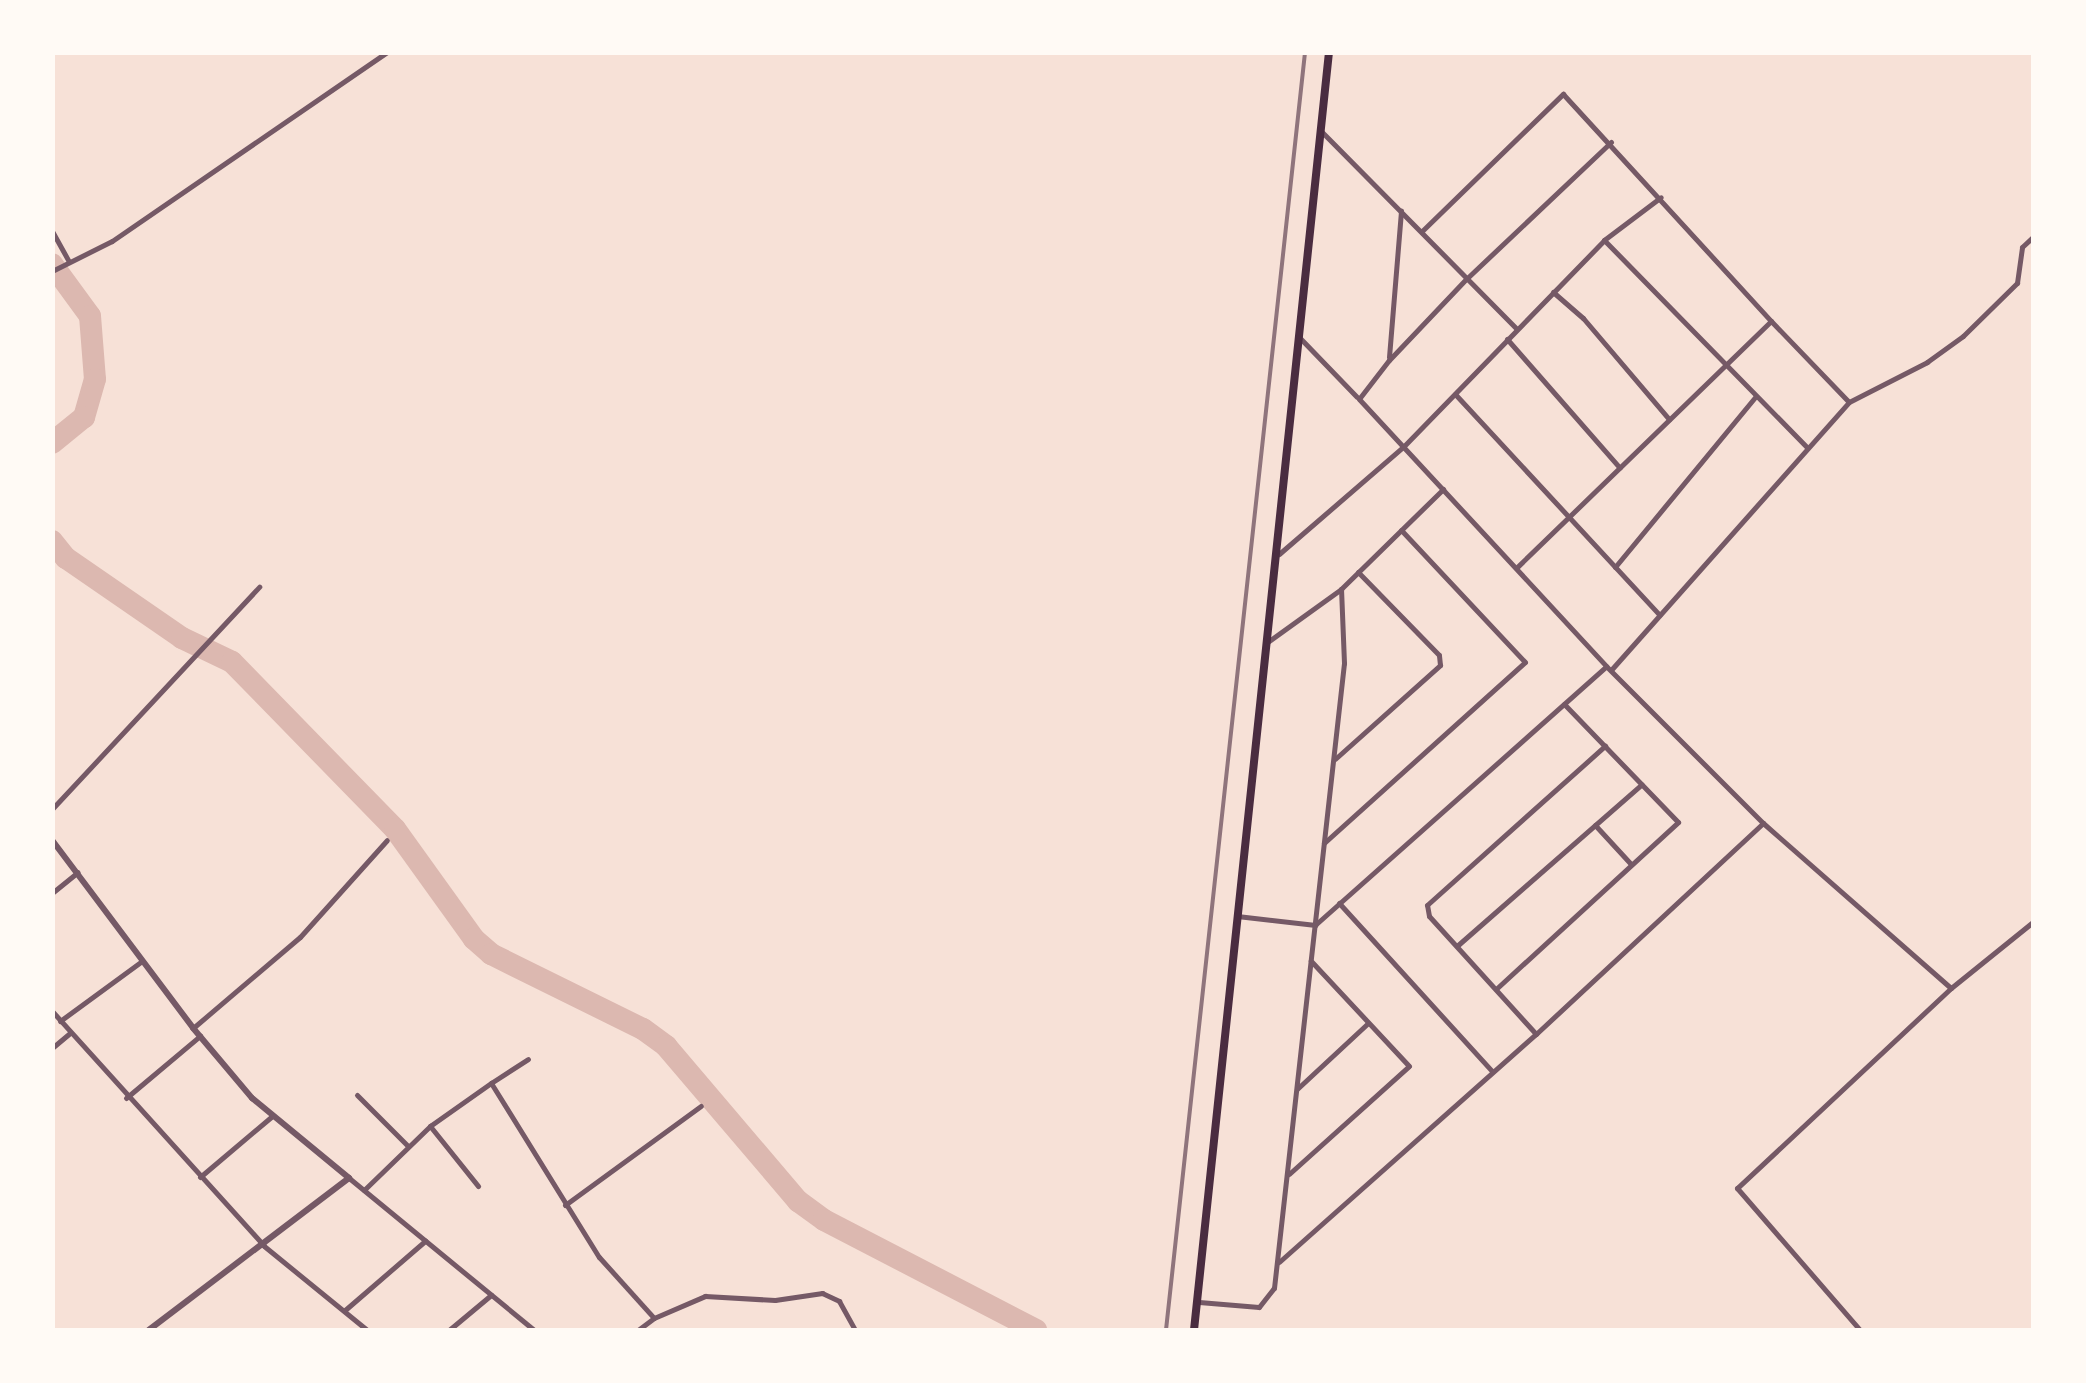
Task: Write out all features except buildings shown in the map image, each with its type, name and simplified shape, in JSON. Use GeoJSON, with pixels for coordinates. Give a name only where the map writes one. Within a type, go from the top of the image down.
{"type":"FeatureCollection","features":[{"type":"Feature","properties":{"kind":"main road"},"geometry":{"type":"LineString","coordinates":[[1194,1330],[1279,554],[1329,52]]}},
{"type":"Feature","properties":{"kind":"street"},"geometry":{"type":"LineString","coordinates":[[52,270],[112,241],[387,52]]}},
{"type":"Feature","properties":{"kind":"street"},"geometry":{"type":"LineString","coordinates":[[1422,231],[1563,94],[1849,402]]}},
{"type":"Feature","properties":{"kind":"street"},"geometry":{"type":"LineString","coordinates":[[1321,131],[1516,328]]}},
{"type":"Feature","properties":{"kind":"street"},"geometry":{"type":"LineString","coordinates":[[1359,400],[1389,360],[1466,279],[1610,142]]}},
{"type":"Feature","properties":{"kind":"street"},"geometry":{"type":"LineString","coordinates":[[1279,554],[1404,446],[1604,240],[1661,197]]}},
{"type":"Feature","properties":{"kind":"street"},"geometry":{"type":"LineString","coordinates":[[1389,360],[1401,210]]}},
{"type":"Feature","properties":{"kind":"street"},"geometry":{"type":"LineString","coordinates":[[52,231],[67,262]]}},
{"type":"Feature","properties":{"kind":"street"},"geometry":{"type":"LineString","coordinates":[[1238,916],[1315,925],[1609,668],[1849,402],[1927,362],[1963,336],[2017,284],[2022,247],[2034,236]]}},
{"type":"Feature","properties":{"kind":"street"},"geometry":{"type":"LineString","coordinates":[[1604,240],[1806,446]]}},
{"type":"Feature","properties":{"kind":"street"},"geometry":{"type":"LineString","coordinates":[[1554,292],[1583,318],[1670,420]]}},
{"type":"Feature","properties":{"kind":"street"},"geometry":{"type":"LineString","coordinates":[[1517,567],[1772,321]]}},
{"type":"Feature","properties":{"kind":"street"},"geometry":{"type":"LineString","coordinates":[[1299,337],[1609,668],[1762,823],[1951,988]]}},
{"type":"Feature","properties":{"kind":"street"},"geometry":{"type":"LineString","coordinates":[[1507,339],[1620,468]]}},
{"type":"Feature","properties":{"kind":"street"},"geometry":{"type":"LineString","coordinates":[[1455,394],[1660,615]]}},
{"type":"Feature","properties":{"kind":"street"},"geometry":{"type":"LineString","coordinates":[[1616,567],[1756,397]]}},
{"type":"Feature","properties":{"kind":"street"},"geometry":{"type":"LineString","coordinates":[[1267,642],[1341,590],[1443,489]]}},
{"type":"Feature","properties":{"kind":"street"},"geometry":{"type":"LineString","coordinates":[[1324,843],[1525,662],[1400,530]]}},
{"type":"Feature","properties":{"kind":"street"},"geometry":{"type":"LineString","coordinates":[[1333,761],[1440,665],[1439,655],[1358,572]]}},
{"type":"Feature","properties":{"kind":"street"},"geometry":{"type":"LineString","coordinates":[[52,809],[258,586]]}},
{"type":"Feature","properties":{"kind":"street"},"geometry":{"type":"LineString","coordinates":[[1196,1302],[1264,1304],[1274,1288],[1346,640],[1341,590]]}},
{"type":"Feature","properties":{"kind":"street"},"geometry":{"type":"LineString","coordinates":[[1496,989],[1678,822],[1564,704]]}},
{"type":"Feature","properties":{"kind":"street"},"geometry":{"type":"LineString","coordinates":[[1536,1034],[1429,916],[1427,905],[1605,746]]}},
{"type":"Feature","properties":{"kind":"street"},"geometry":{"type":"LineString","coordinates":[[1458,945],[1642,784]]}},
{"type":"Feature","properties":{"kind":"street"},"geometry":{"type":"LineString","coordinates":[[1276,1264],[1536,1034],[1762,823]]}},
{"type":"Feature","properties":{"kind":"street"},"geometry":{"type":"LineString","coordinates":[[1594,825],[1631,864]]}},
{"type":"Feature","properties":{"kind":"street"},"geometry":{"type":"LineString","coordinates":[[52,840],[193,1028],[271,1117],[534,1330]]}},
{"type":"Feature","properties":{"kind":"street"},"geometry":{"type":"LineString","coordinates":[[193,1028],[300,938],[387,840]]}},
{"type":"Feature","properties":{"kind":"street"},"geometry":{"type":"LineString","coordinates":[[52,893],[78,872]]}},
{"type":"Feature","properties":{"kind":"street"},"geometry":{"type":"LineString","coordinates":[[1339,904],[1492,1070]]}},
{"type":"Feature","properties":{"kind":"street"},"geometry":{"type":"LineString","coordinates":[[1860,1330],[1736,1188],[1951,988],[2034,921]]}},
{"type":"Feature","properties":{"kind":"street"},"geometry":{"type":"LineString","coordinates":[[60,1020],[142,961]]}},
{"type":"Feature","properties":{"kind":"street"},"geometry":{"type":"LineString","coordinates":[[1286,1176],[1409,1066],[1311,961]]}},
{"type":"Feature","properties":{"kind":"street"},"geometry":{"type":"LineString","coordinates":[[52,1010],[126,1098],[264,1246],[367,1330]]}},
{"type":"Feature","properties":{"kind":"street"},"geometry":{"type":"LineString","coordinates":[[1296,1090],[1368,1023]]}},
{"type":"Feature","properties":{"kind":"street"},"geometry":{"type":"LineString","coordinates":[[52,1048],[70,1033]]}},
{"type":"Feature","properties":{"kind":"street"},"geometry":{"type":"LineString","coordinates":[[126,1098],[200,1036]]}},
{"type":"Feature","properties":{"kind":"street"},"geometry":{"type":"LineString","coordinates":[[364,1190],[430,1126],[528,1059]]}},
{"type":"Feature","properties":{"kind":"street"},"geometry":{"type":"LineString","coordinates":[[491,1083],[599,1257],[654,1318]]}},
{"type":"Feature","properties":{"kind":"street"},"geometry":{"type":"LineString","coordinates":[[357,1095],[409,1146]]}},
{"type":"Feature","properties":{"kind":"street"},"geometry":{"type":"LineString","coordinates":[[566,1205],[701,1106]]}},
{"type":"Feature","properties":{"kind":"street"},"geometry":{"type":"LineString","coordinates":[[200,1176],[271,1117]]}},
{"type":"Feature","properties":{"kind":"street"},"geometry":{"type":"LineString","coordinates":[[430,1126],[478,1186]]}},
{"type":"Feature","properties":{"kind":"street"},"geometry":{"type":"LineString","coordinates":[[148,1330],[349,1178]]}},
{"type":"Feature","properties":{"kind":"street"},"geometry":{"type":"LineString","coordinates":[[344,1310],[425,1241]]}},
{"type":"Feature","properties":{"kind":"street"},"geometry":{"type":"LineString","coordinates":[[638,1330],[654,1318],[705,1296],[776,1300],[822,1293],[839,1301],[856,1330]]}},
{"type":"Feature","properties":{"kind":"street"},"geometry":{"type":"LineString","coordinates":[[449,1330],[491,1295]]}},
{"type":"Feature","properties":{"kind":"waterway"},"geometry":{"type":"LineString","coordinates":[[52,264],[90,316],[95,379],[84,417],[52,443]]}},
{"type":"Feature","properties":{"kind":"waterway"},"geometry":{"type":"LineString","coordinates":[[52,541],[66,558],[182,638],[232,662],[395,829],[474,939],[491,954],[643,1029],[666,1046],[798,1201],[824,1220],[1036,1330]]}},
{"type":"Feature","properties":{"kind":"railway"},"geometry":{"type":"LineString","coordinates":[[1166,1330],[1305,52]]}}]}
